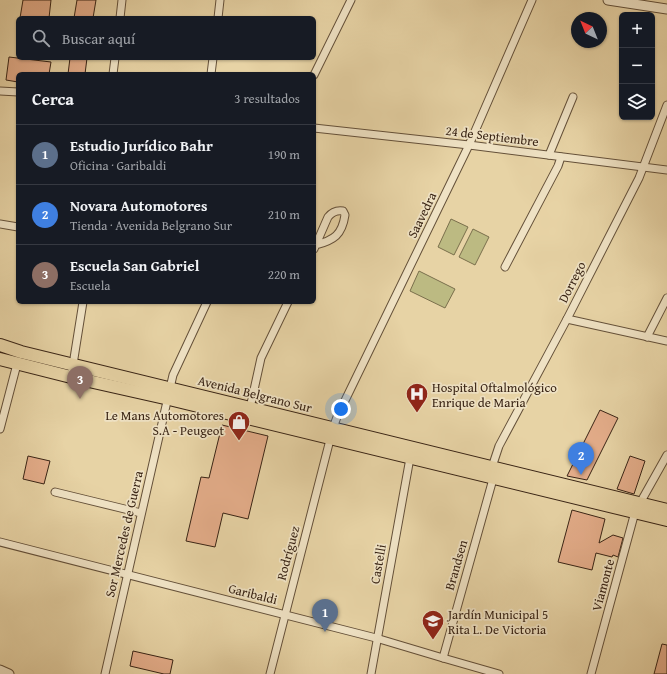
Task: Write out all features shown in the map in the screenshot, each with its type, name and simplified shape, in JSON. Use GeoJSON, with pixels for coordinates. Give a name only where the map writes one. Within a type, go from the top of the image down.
{"type":"FeatureCollection","features":[{"type":"Feature","properties":{"kind":"highway","name":"Avenida Belgrano Sur"},"geometry":{"type":"LineString","coordinates":[[0,345],[74,365],[170,394],[331,433],[492,466],[637,507],[667,520]]}},
{"type":"Feature","properties":{"kind":"highway","name":"Avenida Belgrano Sur"},"geometry":{"type":"LineString","coordinates":[[0,359],[71,377],[250,408],[410,458],[493,479],[637,507],[667,510]]}},
{"type":"Feature","properties":{"kind":"street"},"geometry":{"type":"LineString","coordinates":[[120,16],[122,0]]}},
{"type":"Feature","properties":{"kind":"street"},"geometry":{"type":"LineString","coordinates":[[218,16],[220,0]]}},
{"type":"Feature","properties":{"kind":"street"},"geometry":{"type":"LineString","coordinates":[[315,72],[351,0]]}},
{"type":"Feature","properties":{"kind":"street","name":"Saavedra"},"geometry":{"type":"LineString","coordinates":[[331,433],[469,145],[532,0]]}},
{"type":"Feature","properties":{"kind":"street"},"geometry":{"type":"LineString","coordinates":[[608,0],[667,8]]}},
{"type":"Feature","properties":{"kind":"street"},"geometry":{"type":"LineString","coordinates":[[113,72],[115,60]]}},
{"type":"Feature","properties":{"kind":"street"},"geometry":{"type":"LineString","coordinates":[[211,72],[213,60]]}},
{"type":"Feature","properties":{"kind":"street"},"geometry":{"type":"LineString","coordinates":[[0,90],[16,92]]}},
{"type":"Feature","properties":{"kind":"street"},"geometry":{"type":"LineString","coordinates":[[549,155],[573,97]]}},
{"type":"Feature","properties":{"kind":"street","name":"Dorrego"},"geometry":{"type":"LineString","coordinates":[[492,466],[498,446],[566,319],[643,167],[667,105]]}},
{"type":"Feature","properties":{"kind":"street","name":"24 de Septiembre"},"geometry":{"type":"LineString","coordinates":[[316,128],[469,145],[667,170]]}},
{"type":"Feature","properties":{"kind":"street"},"geometry":{"type":"LineString","coordinates":[[505,267],[558,166],[560,157]]}},
{"type":"Feature","properties":{"kind":"street"},"geometry":{"type":"LineString","coordinates":[[316,245],[328,217],[332,212],[338,210],[343,211],[345,215],[344,226],[341,230],[334,238],[316,247]]}},
{"type":"Feature","properties":{"kind":"street"},"geometry":{"type":"LineString","coordinates":[[0,224],[16,227]]}},
{"type":"Feature","properties":{"kind":"street"},"geometry":{"type":"LineString","coordinates":[[647,337],[667,298]]}},
{"type":"Feature","properties":{"kind":"street"},"geometry":{"type":"LineString","coordinates":[[71,377],[83,304]]}},
{"type":"Feature","properties":{"kind":"street","name":"Sor Mercedes de Guerra"},"geometry":{"type":"LineString","coordinates":[[104,674],[126,575],[170,394],[173,375],[206,304]]}},
{"type":"Feature","properties":{"kind":"street"},"geometry":{"type":"LineString","coordinates":[[250,408],[261,358],[287,304]]}},
{"type":"Feature","properties":{"kind":"street"},"geometry":{"type":"LineString","coordinates":[[566,319],[667,342]]}},
{"type":"Feature","properties":{"kind":"street"},"geometry":{"type":"LineString","coordinates":[[0,429],[17,364]]}},
{"type":"Feature","properties":{"kind":"street","name":"Rodríguez"},"geometry":{"type":"LineString","coordinates":[[270,674],[331,433]]}},
{"type":"Feature","properties":{"kind":"street","name":"Viamonte"},"geometry":{"type":"LineString","coordinates":[[591,674],[637,507],[667,455]]}},
{"type":"Feature","properties":{"kind":"street","name":"Castelli"},"geometry":{"type":"LineString","coordinates":[[371,674],[376,638],[410,458]]}},
{"type":"Feature","properties":{"kind":"street","name":"Brandsen"},"geometry":{"type":"LineString","coordinates":[[443,658],[493,479]]}},
{"type":"Feature","properties":{"kind":"street"},"geometry":{"type":"LineString","coordinates":[[55,492],[141,513]]}},
{"type":"Feature","properties":{"kind":"street","name":"Garibaldi"},"geometry":{"type":"LineString","coordinates":[[0,542],[376,638],[498,674]]}},
{"type":"Feature","properties":{"kind":"street"},"geometry":{"type":"LineString","coordinates":[[0,670],[9,674]]}},
{"type":"Feature","properties":{"kind":"shaded area"},"geometry":{"type":"Polygon","coordinates":[[[451,219],[468,227],[454,255],[438,247],[451,219]]]}},
{"type":"Feature","properties":{"kind":"shaded area"},"geometry":{"type":"Polygon","coordinates":[[[473,229],[489,237],[475,265],[459,257],[473,229]]]}},
{"type":"Feature","properties":{"kind":"shaded area"},"geometry":{"type":"Polygon","coordinates":[[[419,271],[455,289],[445,308],[410,291],[419,271]]]}},
{"type":"Feature","properties":{"kind":"building"},"geometry":{"type":"Polygon","coordinates":[[[23,0],[51,0],[49,16],[20,16],[23,0]]]}},
{"type":"Feature","properties":{"kind":"building"},"geometry":{"type":"Polygon","coordinates":[[[77,0],[96,0],[93,16],[74,16],[77,0]]]}},
{"type":"Feature","properties":{"kind":"building"},"geometry":{"type":"Polygon","coordinates":[[[9,57],[16,58],[16,60],[51,62],[49,72],[16,72],[16,82],[6,80],[9,57]]]}},
{"type":"Feature","properties":{"kind":"building"},"geometry":{"type":"Polygon","coordinates":[[[70,60],[87,60],[85,72],[68,72],[70,60]]]}},
{"type":"Feature","properties":{"kind":"building"},"geometry":{"type":"Polygon","coordinates":[[[600,410],[618,418],[587,480],[567,476],[600,410]]]}},
{"type":"Feature","properties":{"kind":"building"},"geometry":{"type":"Polygon","coordinates":[[[222,425],[268,436],[248,519],[223,513],[215,547],[186,541],[201,477],[209,478],[222,425]]]}},
{"type":"Feature","properties":{"kind":"building"},"geometry":{"type":"Polygon","coordinates":[[[28,456],[50,461],[44,484],[23,479],[28,456]]]}},
{"type":"Feature","properties":{"kind":"building"},"geometry":{"type":"Polygon","coordinates":[[[630,456],[645,461],[634,494],[617,489],[630,456]]]}},
{"type":"Feature","properties":{"kind":"building"},"geometry":{"type":"Polygon","coordinates":[[[572,510],[605,519],[599,543],[613,535],[623,538],[618,557],[596,553],[592,570],[558,562],[572,510]]]}},
{"type":"Feature","properties":{"kind":"building"},"geometry":{"type":"Polygon","coordinates":[[[662,644],[667,645],[667,674],[654,674],[662,644]]]}},
{"type":"Feature","properties":{"kind":"building"},"geometry":{"type":"Polygon","coordinates":[[[133,651],[173,660],[170,674],[130,666],[133,651]]]}},
{"type":"Feature","properties":{"kind":"place","name":"Escuela San Gabriel"},"geometry":{"type":"Point","coordinates":[80,399]}},
{"type":"Feature","properties":{"kind":"place","name":"Hospital Oftalmológico Enrique de Maria"},"geometry":{"type":"Point","coordinates":[417,414]}},
{"type":"Feature","properties":{"kind":"place","name":"Le Mans Automotores S.A - Peugeot"},"geometry":{"type":"Point","coordinates":[239,442]}},
{"type":"Feature","properties":{"kind":"place","name":"Novara Automotores"},"geometry":{"type":"Point","coordinates":[581,475]}},
{"type":"Feature","properties":{"kind":"place","name":"Estudio Jurídico Bahr"},"geometry":{"type":"Point","coordinates":[325,632]}},
{"type":"Feature","properties":{"kind":"place","name":"Jardín Municipal 5 Rita L. De Victoria"},"geometry":{"type":"Point","coordinates":[433,640]}}]}
